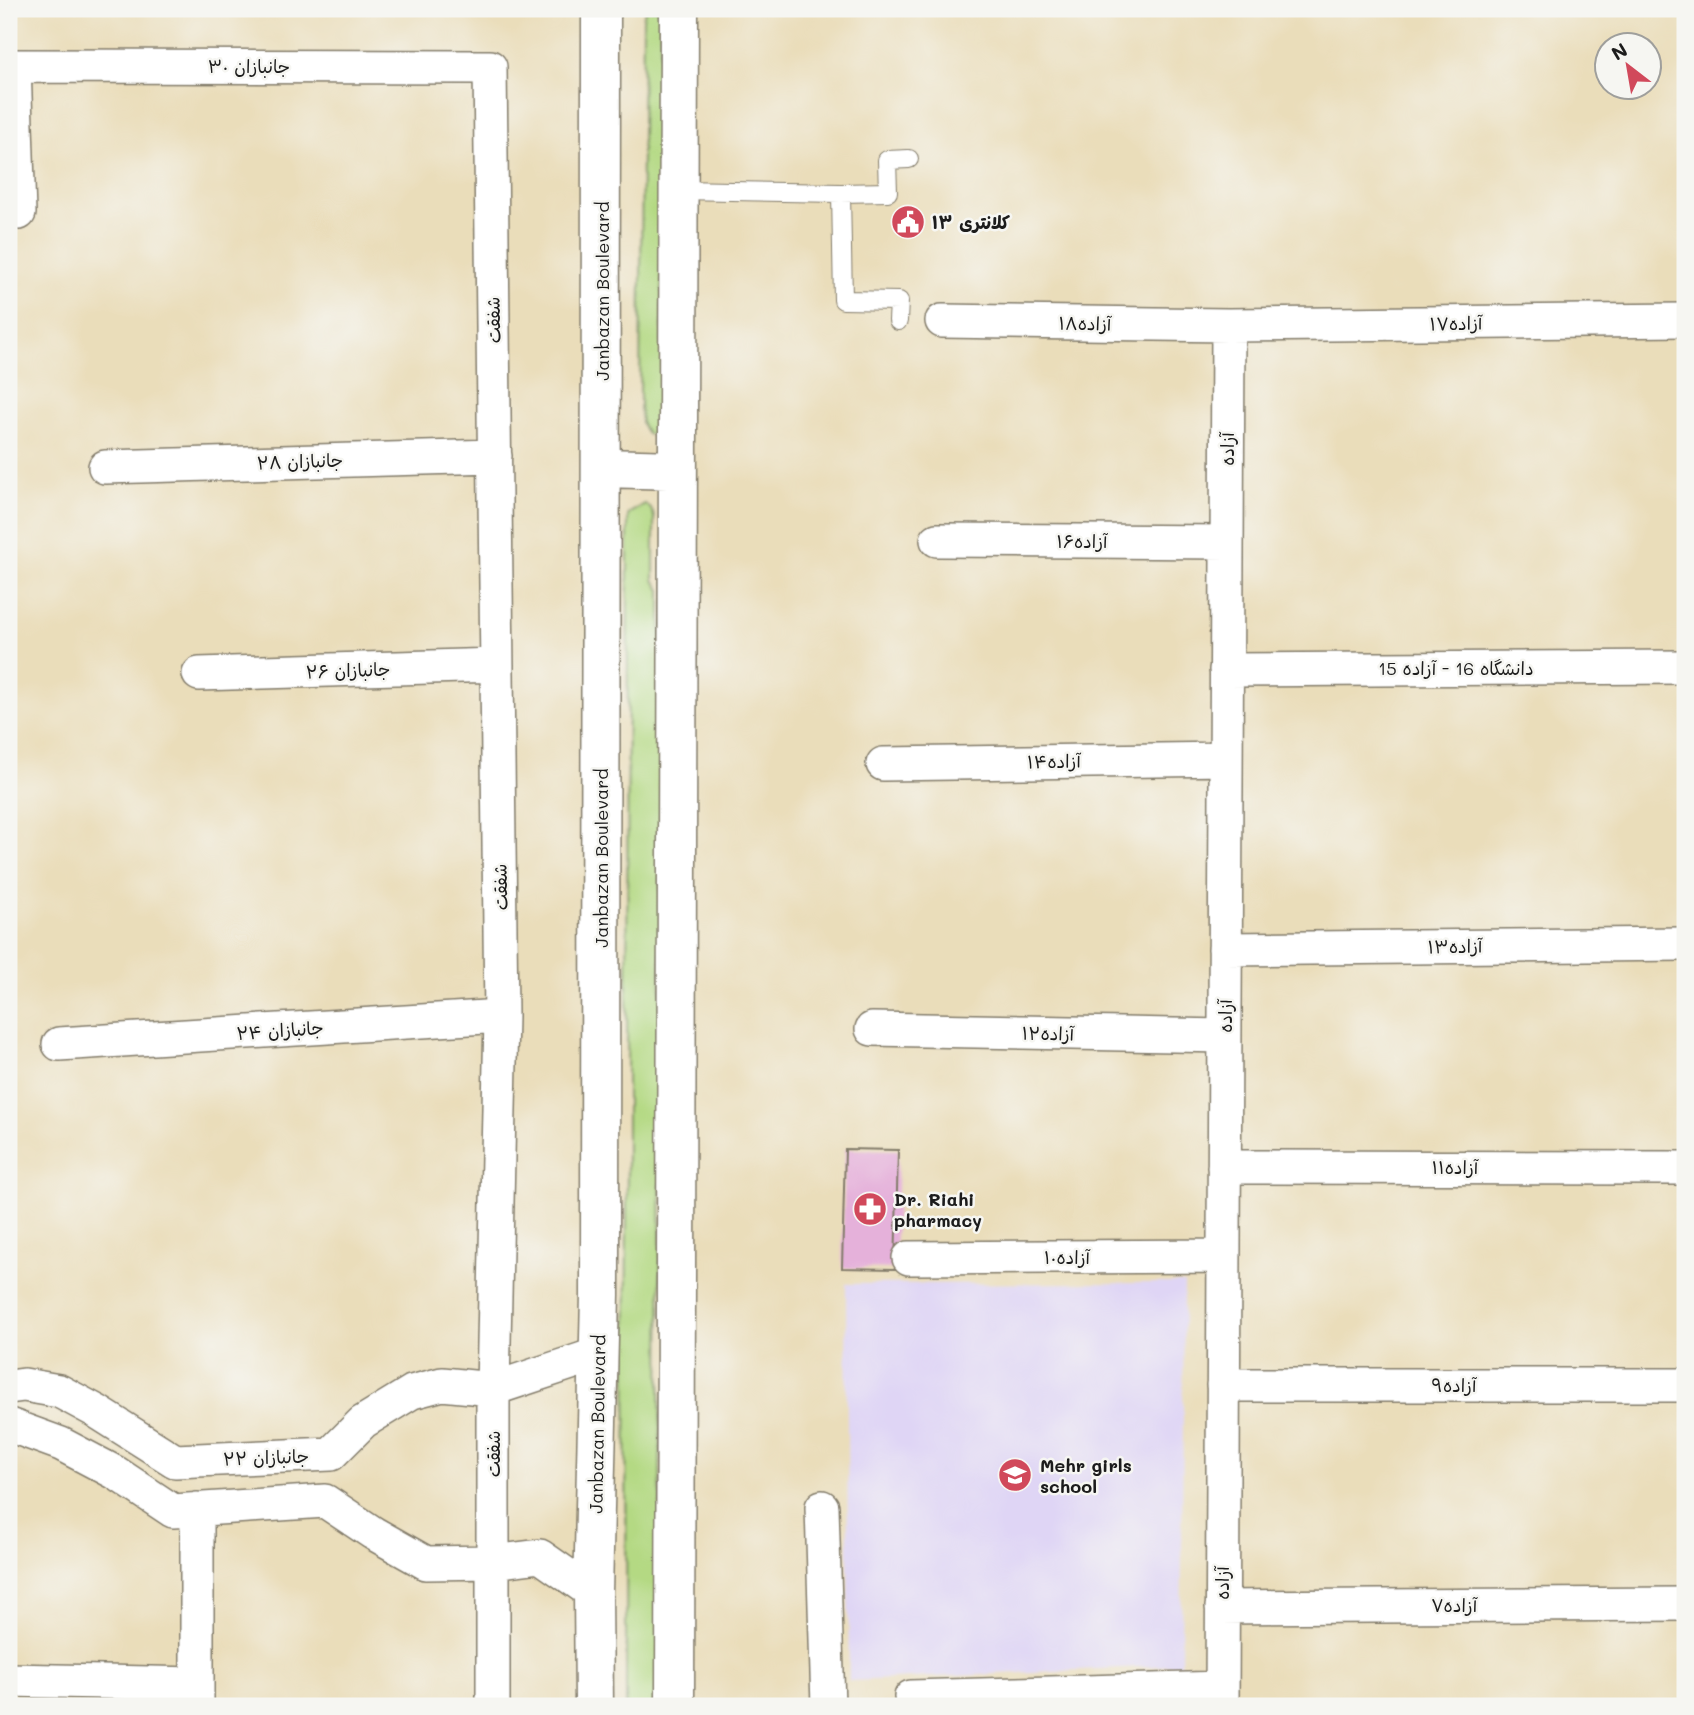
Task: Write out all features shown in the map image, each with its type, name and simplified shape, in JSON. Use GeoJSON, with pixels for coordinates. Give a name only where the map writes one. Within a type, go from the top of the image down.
{"type":"FeatureCollection","features":[{"type":"Feature","properties":{"kind":"main road","name":"Janbazan Boulevard"},"geometry":{"type":"LineString","coordinates":[[594,1706],[602,468],[601,9]]}},
{"type":"Feature","properties":{"kind":"main road"},"geometry":{"type":"LineString","coordinates":[[675,1706],[679,9]]}},
{"type":"Feature","properties":{"kind":"main road"},"geometry":{"type":"LineString","coordinates":[[602,468],[677,470]]}},
{"type":"Feature","properties":{"kind":"street","name":"جانبازان ۳۰"},"geometry":{"type":"LineString","coordinates":[[11,66],[490,67]]}},
{"type":"Feature","properties":{"kind":"street"},"geometry":{"type":"LineString","coordinates":[[11,66],[19,213]]}},
{"type":"Feature","properties":{"kind":"street","name":"شفقت"},"geometry":{"type":"LineString","coordinates":[[490,67],[501,1016],[492,1389],[492,1706]]}},
{"type":"Feature","properties":{"kind":"street","name":"آزاده۱۷"},"geometry":{"type":"LineString","coordinates":[[1228,325],[1685,320]]}},
{"type":"Feature","properties":{"kind":"street","name":"آزاده۱۸"},"geometry":{"type":"LineString","coordinates":[[942,321],[1228,325]]}},
{"type":"Feature","properties":{"kind":"street","name":"آزاده"},"geometry":{"type":"LineString","coordinates":[[1222,1697],[1228,325]]}},
{"type":"Feature","properties":{"kind":"street","name":"جانبازان ۲۸"},"geometry":{"type":"LineString","coordinates":[[105,467],[495,456]]}},
{"type":"Feature","properties":{"kind":"street","name":"آزاده۱۶"},"geometry":{"type":"LineString","coordinates":[[937,540],[1227,542]]}},
{"type":"Feature","properties":{"kind":"street","name":"جانبازان ۲۶"},"geometry":{"type":"LineString","coordinates":[[199,674],[497,665]]}},
{"type":"Feature","properties":{"kind":"street","name":"دانشگاه 16 - آزاده 15"},"geometry":{"type":"LineString","coordinates":[[1226,670],[1685,667]]}},
{"type":"Feature","properties":{"kind":"street","name":"آزاده۱۴"},"geometry":{"type":"LineString","coordinates":[[883,764],[1226,759]]}},
{"type":"Feature","properties":{"kind":"street","name":"آزاده۱۳"},"geometry":{"type":"LineString","coordinates":[[1225,949],[1685,944]]}},
{"type":"Feature","properties":{"kind":"street","name":"جانبازان ۲۴"},"geometry":{"type":"LineString","coordinates":[[59,1044],[501,1016]]}},
{"type":"Feature","properties":{"kind":"street","name":"آزاده۱۲"},"geometry":{"type":"LineString","coordinates":[[872,1030],[1224,1036]]}},
{"type":"Feature","properties":{"kind":"street","name":"آزاده۱۱"},"geometry":{"type":"LineString","coordinates":[[1224,1167],[1685,1168]]}},
{"type":"Feature","properties":{"kind":"street","name":"آزاده۱۰"},"geometry":{"type":"LineString","coordinates":[[909,1258],[1224,1256]]}},
{"type":"Feature","properties":{"kind":"street","name":"جانبازان ۲۲"},"geometry":{"type":"LineString","coordinates":[[9,1388],[24,1385],[59,1391],[175,1461],[331,1454],[363,1422],[412,1392],[442,1384],[492,1389],[598,1354]]}},
{"type":"Feature","properties":{"kind":"street","name":"آزاده۹"},"geometry":{"type":"LineString","coordinates":[[1223,1385],[1685,1385]]}},
{"type":"Feature","properties":{"kind":"street"},"geometry":{"type":"LineString","coordinates":[[9,1425],[83,1455],[116,1473],[173,1511],[326,1501],[373,1533],[426,1563],[493,1562],[541,1556],[593,1593]]}},
{"type":"Feature","properties":{"kind":"street"},"geometry":{"type":"LineString","coordinates":[[822,1507],[828,1706]]}},
{"type":"Feature","properties":{"kind":"street"},"geometry":{"type":"LineString","coordinates":[[9,1680],[197,1695],[197,1509]]}},
{"type":"Feature","properties":{"kind":"street","name":"آزاده۷"},"geometry":{"type":"LineString","coordinates":[[1222,1607],[1685,1604]]}},
{"type":"Feature","properties":{"kind":"street"},"geometry":{"type":"LineString","coordinates":[[911,1697],[1222,1697]]}},
{"type":"Feature","properties":{"kind":"lane"},"geometry":{"type":"LineString","coordinates":[[678,190],[888,192],[887,160],[909,159]]}},
{"type":"Feature","properties":{"kind":"lane"},"geometry":{"type":"LineString","coordinates":[[841,193],[843,300],[899,301],[898,321]]}},
{"type":"Feature","properties":{"kind":"shaded area","name":"Mehr girls school"},"geometry":{"type":"Polygon","coordinates":[[[1184,1283],[1181,1665],[849,1681],[846,1284],[1184,1283]]]}},
{"type":"Feature","properties":{"kind":"green space"},"geometry":{"type":"Polygon","coordinates":[[[646,9],[660,9],[663,426],[656,434],[647,434],[641,423],[640,403],[643,18],[646,9]]]}},
{"type":"Feature","properties":{"kind":"green space"},"geometry":{"type":"Polygon","coordinates":[[[645,504],[654,516],[654,580],[661,590],[660,1706],[626,1706],[628,514],[645,504]]]}},
{"type":"Feature","properties":{"kind":"building","name":"Dr. Riahi pharmacy"},"geometry":{"type":"Polygon","coordinates":[[[845,1149],[898,1150],[895,1269],[842,1268],[845,1149]]]}},
{"type":"Feature","properties":{"kind":"place","name":"کلانتری ۱۳"},"geometry":{"type":"Point","coordinates":[908,222]}},
{"type":"Feature","properties":{"kind":"place","name":"Dr. Riahi pharmacy"},"geometry":{"type":"Point","coordinates":[870,1209]}},
{"type":"Feature","properties":{"kind":"place","name":"Mehr girls school"},"geometry":{"type":"Point","coordinates":[1015,1475]}}]}
